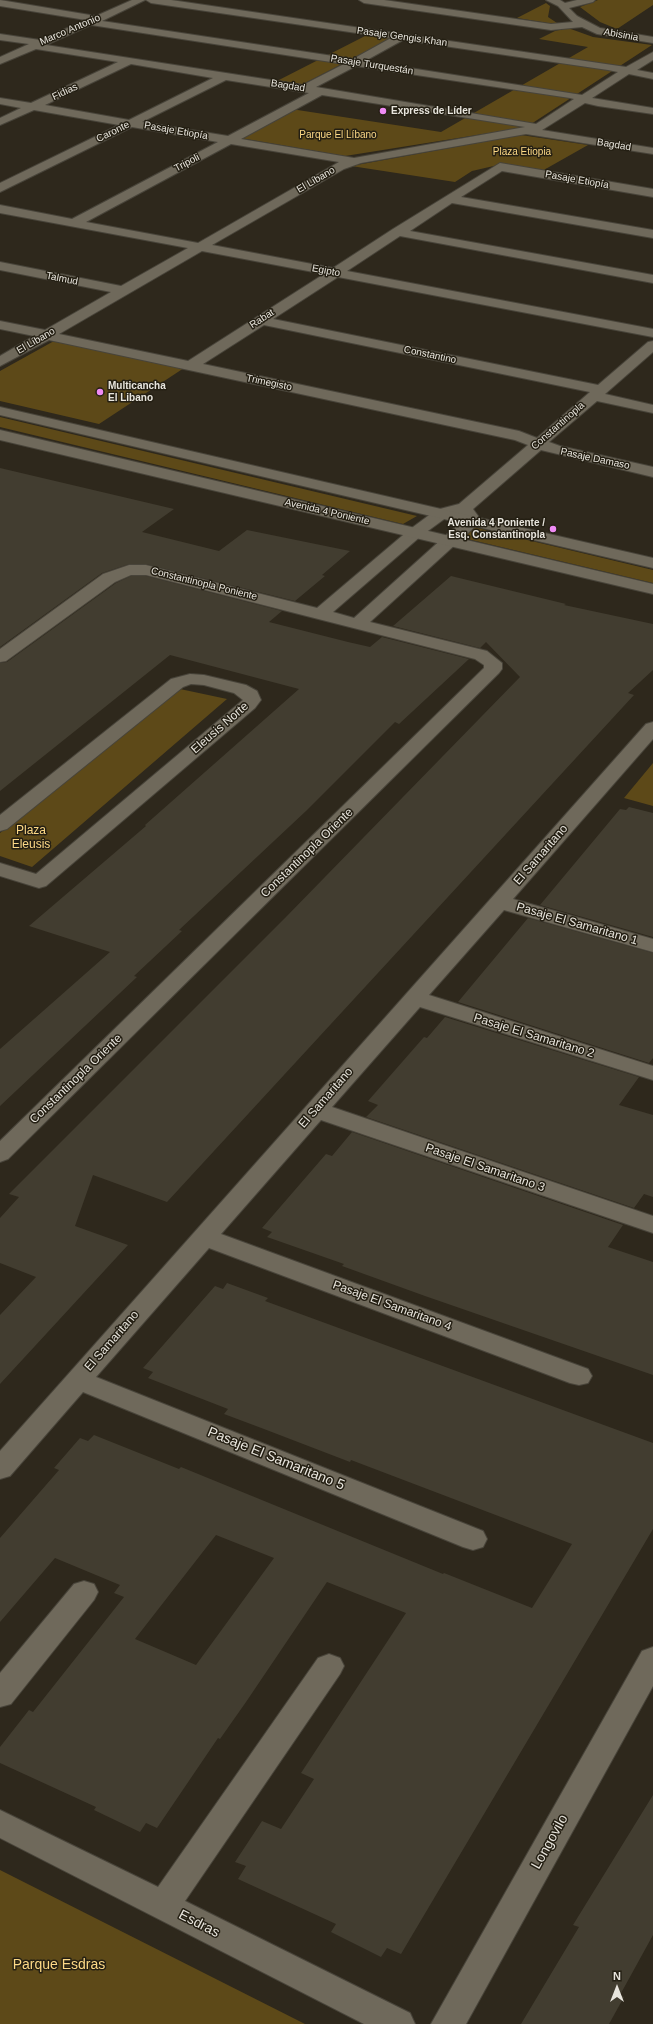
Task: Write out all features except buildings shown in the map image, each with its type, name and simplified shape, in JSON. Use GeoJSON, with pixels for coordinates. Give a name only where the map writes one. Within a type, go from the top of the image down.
{"type":"FeatureCollection","features":[{"type":"Feature","properties":{"kind":"street","name":"Marco Antonio"},"geometry":{"type":"LineString","coordinates":[[0,61],[140,0]]}},
{"type":"Feature","properties":{"kind":"street","name":"Pasaje Gengis Khan"},"geometry":{"type":"LineString","coordinates":[[151,0],[608,67],[653,76]]}},
{"type":"Feature","properties":{"kind":"street"},"geometry":{"type":"LineString","coordinates":[[364,0],[551,27],[582,24]]}},
{"type":"Feature","properties":{"kind":"street","name":"Abisinia"},"geometry":{"type":"LineString","coordinates":[[551,0],[563,6],[570,15],[582,24],[607,34],[653,40]]}},
{"type":"Feature","properties":{"kind":"street"},"geometry":{"type":"LineString","coordinates":[[563,6],[590,0]]}},
{"type":"Feature","properties":{"kind":"street","name":"Pasaje Turquestán"},"geometry":{"type":"LineString","coordinates":[[0,3],[94,20],[354,62],[571,95],[598,103],[653,111]]}},
{"type":"Feature","properties":{"kind":"street","name":"Bagdad"},"geometry":{"type":"LineString","coordinates":[[0,37],[130,61],[541,126]]}},
{"type":"Feature","properties":{"kind":"street"},"geometry":{"type":"LineString","coordinates":[[305,89],[401,37]]}},
{"type":"Feature","properties":{"kind":"street","name":"El Líbano"},"geometry":{"type":"LineString","coordinates":[[0,362],[202,247],[340,166],[352,161],[528,131],[541,126],[653,55]]}},
{"type":"Feature","properties":{"kind":"street","name":"Fidias"},"geometry":{"type":"LineString","coordinates":[[0,122],[130,61]]}},
{"type":"Feature","properties":{"kind":"street","name":"Caronte"},"geometry":{"type":"LineString","coordinates":[[0,188],[225,76]]}},
{"type":"Feature","properties":{"kind":"street","name":"Tripoli"},"geometry":{"type":"LineString","coordinates":[[74,223],[321,91]]}},
{"type":"Feature","properties":{"kind":"street","name":"Pasaje Etiopía"},"geometry":{"type":"LineString","coordinates":[[0,101],[352,161]]}},
{"type":"Feature","properties":{"kind":"street","name":"Bagdad"},"geometry":{"type":"LineString","coordinates":[[528,131],[653,151]]}},
{"type":"Feature","properties":{"kind":"street","name":"Pasaje Etiopía"},"geometry":{"type":"LineString","coordinates":[[500,167],[653,193]]}},
{"type":"Feature","properties":{"kind":"street","name":"Rabat"},"geometry":{"type":"LineString","coordinates":[[190,366],[334,272],[500,167]]}},
{"type":"Feature","properties":{"kind":"street"},"geometry":{"type":"LineString","coordinates":[[450,199],[653,234]]}},
{"type":"Feature","properties":{"kind":"street","name":"Egipto"},"geometry":{"type":"LineString","coordinates":[[0,209],[653,333]]}},
{"type":"Feature","properties":{"kind":"street"},"geometry":{"type":"LineString","coordinates":[[397,232],[653,279]]}},
{"type":"Feature","properties":{"kind":"street","name":"Talmud"},"geometry":{"type":"LineString","coordinates":[[0,266],[124,291]]}},
{"type":"Feature","properties":{"kind":"street","name":"Constantino"},"geometry":{"type":"LineString","coordinates":[[260,320],[596,393],[653,409]]}},
{"type":"Feature","properties":{"kind":"street","name":"Trimegisto"},"geometry":{"type":"LineString","coordinates":[[0,325],[519,436],[538,443]]}},
{"type":"Feature","properties":{"kind":"street","name":"Constantinopla"},"geometry":{"type":"LineString","coordinates":[[358,623],[451,542],[468,514],[538,443],[653,345]]}},
{"type":"Feature","properties":{"kind":"street"},"geometry":{"type":"LineString","coordinates":[[0,411],[442,513]]}},
{"type":"Feature","properties":{"kind":"street","name":"Avenida 4 Poniente"},"geometry":{"type":"LineString","coordinates":[[0,435],[653,590]]}},
{"type":"Feature","properties":{"kind":"street","name":"Pasaje Damaso"},"geometry":{"type":"LineString","coordinates":[[538,443],[555,450],[653,472]]}},
{"type":"Feature","properties":{"kind":"street","name":"Constantinopla"},"geometry":{"type":"LineString","coordinates":[[329,616],[415,533],[442,513],[468,514]]}},
{"type":"Feature","properties":{"kind":"street"},"geometry":{"type":"LineString","coordinates":[[468,514],[653,563]]}},
{"type":"Feature","properties":{"kind":"street","name":"Constantinopla Poniente"},"geometry":{"type":"LineString","coordinates":[[0,657],[109,578],[129,570],[154,571],[329,616]]}},
{"type":"Feature","properties":{"kind":"street","name":"Constantinopla Oriente"},"geometry":{"type":"LineString","coordinates":[[0,1154],[493,669],[493,663],[481,654],[329,616]]}},
{"type":"Feature","properties":{"kind":"street","name":"Eleusis Norte"},"geometry":{"type":"LineString","coordinates":[[0,825],[177,683],[190,679],[204,680],[240,689],[251,695],[252,700],[249,704],[40,882],[0,869]]}},
{"type":"Feature","properties":{"kind":"street","name":"El Samaritano"},"geometry":{"type":"LineString","coordinates":[[0,1469],[653,728]]}},
{"type":"Feature","properties":{"kind":"street","name":"Pasaje El Samaritano 1"},"geometry":{"type":"LineString","coordinates":[[500,902],[653,946]]}},
{"type":"Feature","properties":{"kind":"street","name":"Pasaje El Samaritano 2"},"geometry":{"type":"LineString","coordinates":[[414,998],[653,1073]]}},
{"type":"Feature","properties":{"kind":"street","name":"Pasaje El Samaritano 3"},"geometry":{"type":"LineString","coordinates":[[316,1110],[653,1225]]}},
{"type":"Feature","properties":{"kind":"street","name":"Pasaje El Samaritano 4"},"geometry":{"type":"LineString","coordinates":[[204,1237],[579,1376]]}},
{"type":"Feature","properties":{"kind":"street","name":"Pasaje El Samaritano 5"},"geometry":{"type":"LineString","coordinates":[[78,1380],[473,1539]]}},
{"type":"Feature","properties":{"kind":"street"},"geometry":{"type":"LineString","coordinates":[[0,1695],[84,1592]]}},
{"type":"Feature","properties":{"kind":"street","name":"Longovilo"},"geometry":{"type":"LineString","coordinates":[[448,2024],[653,1659]]}},
{"type":"Feature","properties":{"kind":"street"},"geometry":{"type":"LineString","coordinates":[[163,1906],[329,1666]]}},
{"type":"Feature","properties":{"kind":"street","name":"Esdras"},"geometry":{"type":"LineString","coordinates":[[0,1823],[398,2024]]}},
{"type":"Feature","properties":{"kind":"green space"},"geometry":{"type":"Polygon","coordinates":[[[598,0],[653,0],[653,5],[617,29],[600,22],[580,7],[598,0]]]}},
{"type":"Feature","properties":{"kind":"green space"},"geometry":{"type":"Polygon","coordinates":[[[546,3],[550,6],[548,17],[560,25],[517,18],[546,3]]]}},
{"type":"Feature","properties":{"kind":"green space","name":"Parque El Líbano"},"geometry":{"type":"Polygon","coordinates":[[[568,28],[593,37],[652,45],[531,124],[521,128],[345,156],[240,138],[291,109],[441,132],[588,47],[539,39],[555,31],[568,28]]]}},
{"type":"Feature","properties":{"kind":"green space"},"geometry":{"type":"Polygon","coordinates":[[[367,35],[393,38],[301,85],[277,81],[367,35]]]}},
{"type":"Feature","properties":{"kind":"green space","name":"Plaza Etiopia"},"geometry":{"type":"Polygon","coordinates":[[[521,135],[588,145],[542,171],[498,165],[472,171],[455,182],[351,166],[521,135]]]}},
{"type":"Feature","properties":{"kind":"green space"},"geometry":{"type":"Polygon","coordinates":[[[54,341],[184,368],[99,424],[0,401],[0,371],[54,341]]]}},
{"type":"Feature","properties":{"kind":"green space"},"geometry":{"type":"Polygon","coordinates":[[[0,417],[417,516],[403,524],[0,427],[0,417]]]}},
{"type":"Feature","properties":{"kind":"green space"},"geometry":{"type":"Polygon","coordinates":[[[473,527],[653,570],[653,583],[459,537],[473,527]]]}},
{"type":"Feature","properties":{"kind":"green space","name":"Plaza Eleusis"},"geometry":{"type":"Polygon","coordinates":[[[180,689],[227,699],[32,867],[0,856],[0,833],[180,689]]]}},
{"type":"Feature","properties":{"kind":"green space"},"geometry":{"type":"Polygon","coordinates":[[[653,763],[653,806],[624,798],[653,763]]]}},
{"type":"Feature","properties":{"kind":"green space","name":"Parque Esdras"},"geometry":{"type":"Polygon","coordinates":[[[0,1870],[305,2024],[0,2024],[0,1870]]]}},
{"type":"Feature","properties":{"kind":"place","name":"Express de Líder"},"geometry":{"type":"Point","coordinates":[383,111]}},
{"type":"Feature","properties":{"kind":"place","name":"Multicancha El Libano"},"geometry":{"type":"Point","coordinates":[100,392]}},
{"type":"Feature","properties":{"kind":"place","name":"Avenida 4 Poniente / Esq. Constantinopla"},"geometry":{"type":"Point","coordinates":[553,529]}}]}
